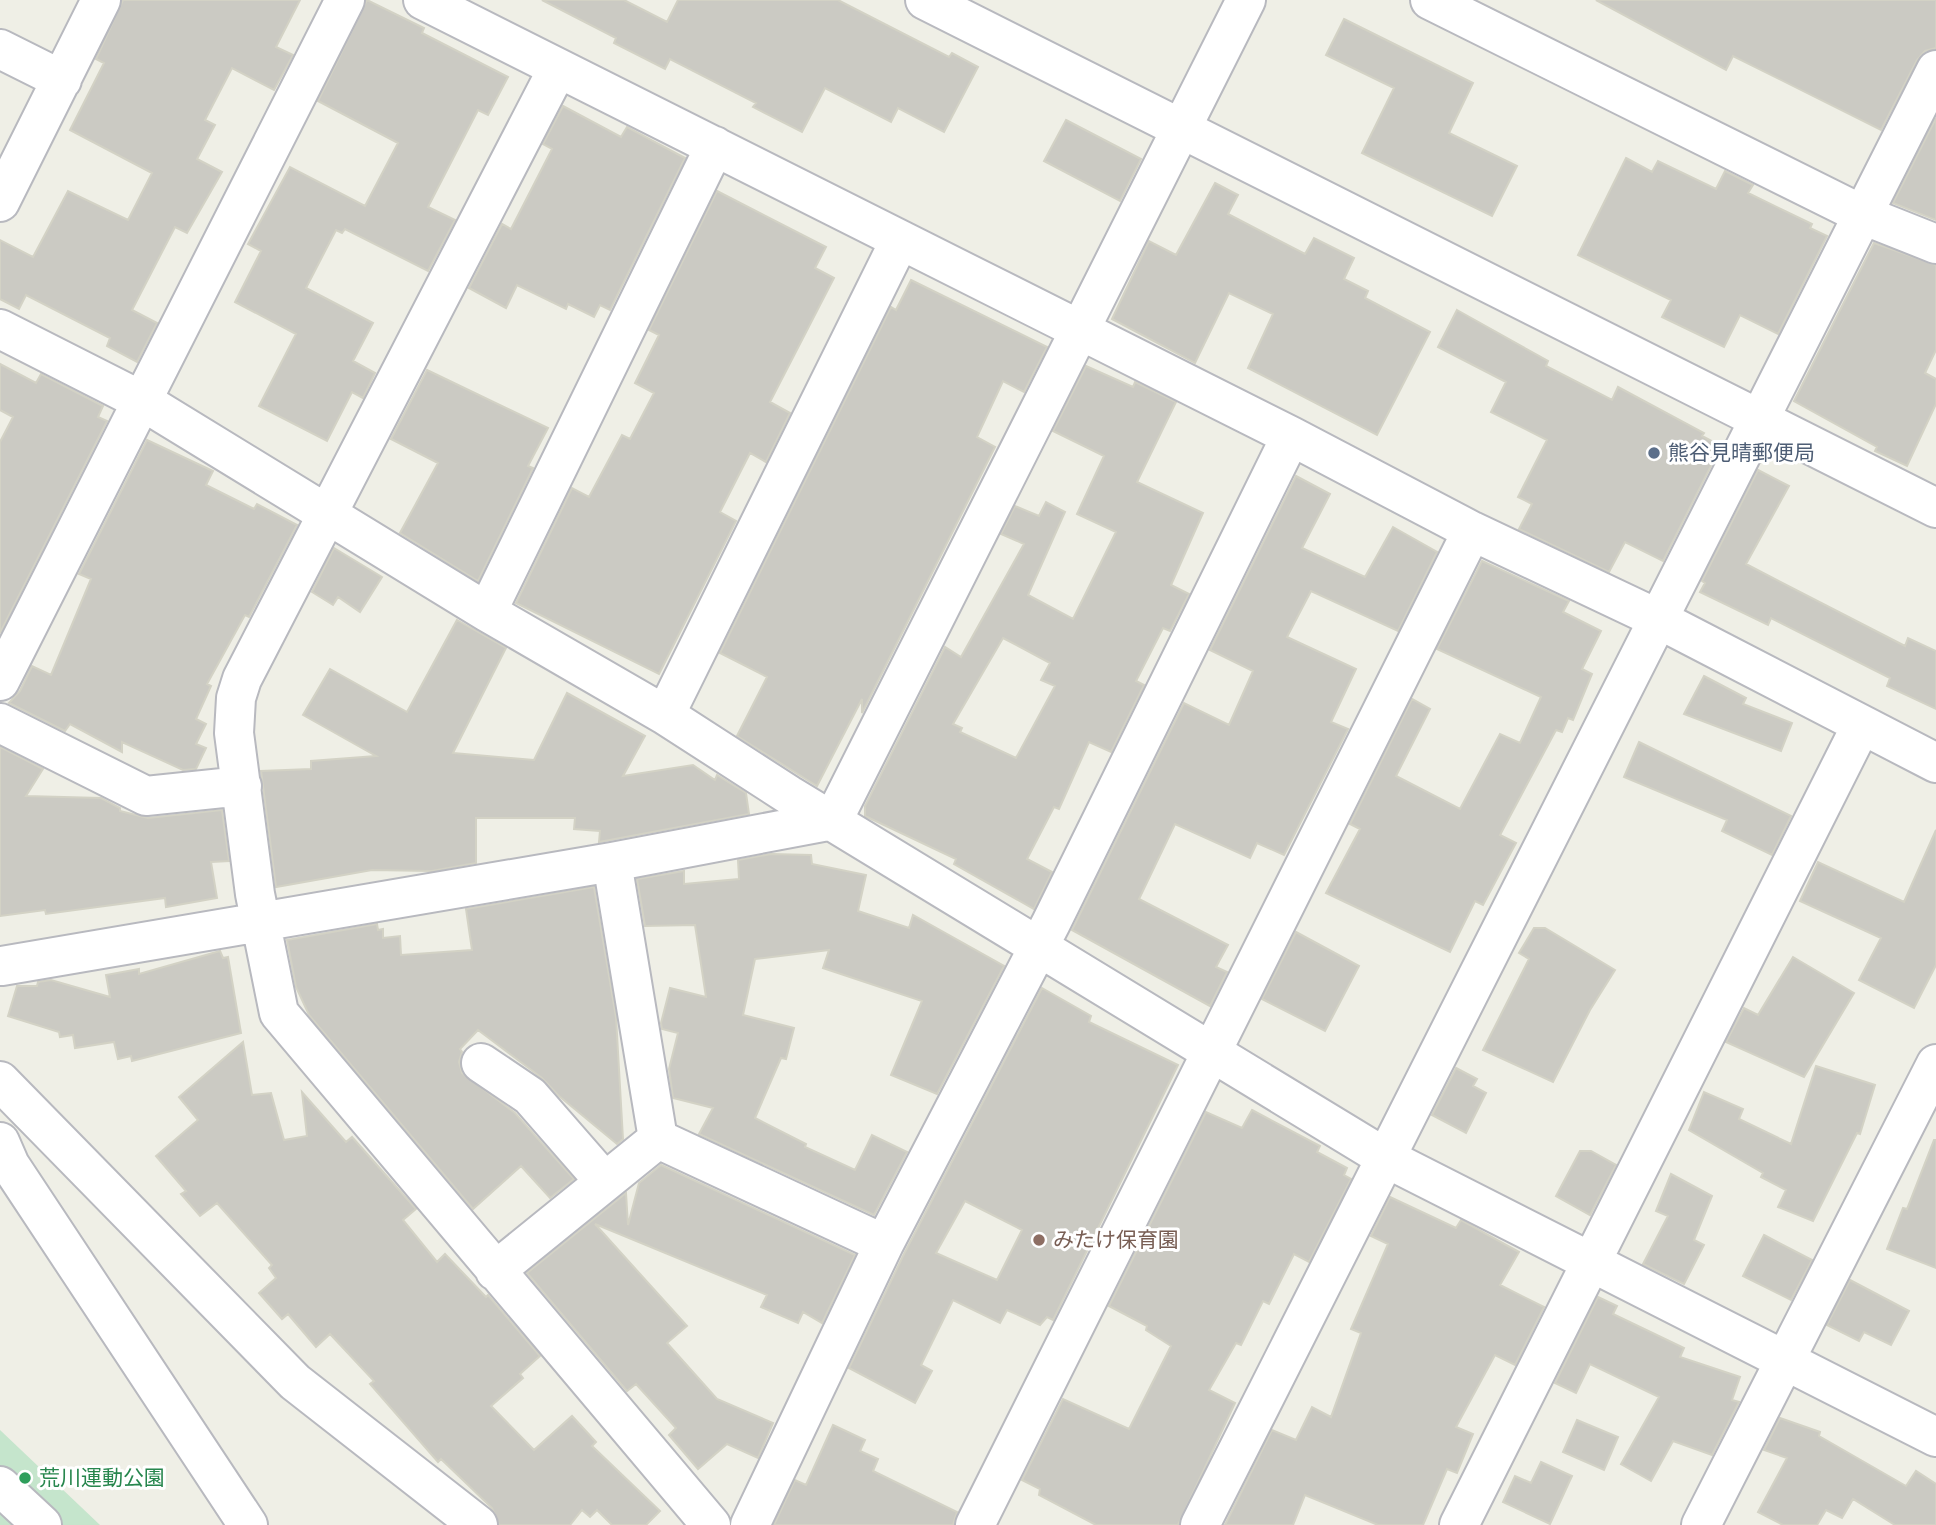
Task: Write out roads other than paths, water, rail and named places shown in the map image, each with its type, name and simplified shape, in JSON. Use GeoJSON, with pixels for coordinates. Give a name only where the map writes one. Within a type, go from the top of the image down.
{"type":"FeatureCollection","features":[{"type":"Feature","properties":{"kind":"street"},"geometry":{"type":"LineString","coordinates":[[0,202],[101,0]]}},
{"type":"Feature","properties":{"kind":"street"},"geometry":{"type":"LineString","coordinates":[[0,681],[144,402],[345,0]]}},
{"type":"Feature","properties":{"kind":"street"},"geometry":{"type":"LineString","coordinates":[[424,0],[1291,436],[1472,531],[1656,618],[1936,764]]}},
{"type":"Feature","properties":{"kind":"street"},"geometry":{"type":"LineString","coordinates":[[925,0],[1936,508]]}},
{"type":"Feature","properties":{"kind":"street"},"geometry":{"type":"LineString","coordinates":[[833,820],[1246,0]]}},
{"type":"Feature","properties":{"kind":"street"},"geometry":{"type":"LineString","coordinates":[[1430,0],[1863,215],[1936,244]]}},
{"type":"Feature","properties":{"kind":"street"},"geometry":{"type":"LineString","coordinates":[[0,49],[62,80]]}},
{"type":"Feature","properties":{"kind":"street"},"geometry":{"type":"LineString","coordinates":[[558,68],[242,679],[236,698],[234,733],[260,923],[279,1013],[712,1525]]}},
{"type":"Feature","properties":{"kind":"street"},"geometry":{"type":"LineString","coordinates":[[1200,1525],[1656,618],[1936,70]]}},
{"type":"Feature","properties":{"kind":"street"},"geometry":{"type":"LineString","coordinates":[[487,612],[715,146]]}},
{"type":"Feature","properties":{"kind":"street"},"geometry":{"type":"LineString","coordinates":[[665,715],[900,240]]}},
{"type":"Feature","properties":{"kind":"street"},"geometry":{"type":"LineString","coordinates":[[0,329],[144,402],[487,612],[665,715],[1384,1157],[1592,1260],[1936,1437]]}},
{"type":"Feature","properties":{"kind":"street"},"geometry":{"type":"LineString","coordinates":[[750,1525],[884,1244],[1039,946],[1291,436]]}},
{"type":"Feature","properties":{"kind":"street"},"geometry":{"type":"LineString","coordinates":[[975,1525],[1472,531]]}},
{"type":"Feature","properties":{"kind":"street"},"geometry":{"type":"LineString","coordinates":[[0,723],[146,796],[242,786]]}},
{"type":"Feature","properties":{"kind":"street"},"geometry":{"type":"LineString","coordinates":[[1459,1525],[1861,726]]}},
{"type":"Feature","properties":{"kind":"street"},"geometry":{"type":"LineString","coordinates":[[1,968],[612,862],[833,820]]}},
{"type":"Feature","properties":{"kind":"street"},"geometry":{"type":"LineString","coordinates":[[612,862],[657,1139]]}},
{"type":"Feature","properties":{"kind":"street"},"geometry":{"type":"LineString","coordinates":[[481,1063],[530,1096],[605,1182]]}},
{"type":"Feature","properties":{"kind":"street"},"geometry":{"type":"LineString","coordinates":[[1701,1525],[1936,1064]]}},
{"type":"Feature","properties":{"kind":"street"},"geometry":{"type":"LineString","coordinates":[[0,1081],[295,1382],[478,1525]]}},
{"type":"Feature","properties":{"kind":"street"},"geometry":{"type":"LineString","coordinates":[[657,1139],[884,1244]]}},
{"type":"Feature","properties":{"kind":"street"},"geometry":{"type":"LineString","coordinates":[[495,1271],[657,1139]]}},
{"type":"Feature","properties":{"kind":"street"},"geometry":{"type":"LineString","coordinates":[[0,1142],[10,1165],[248,1525]]}},
{"type":"Feature","properties":{"kind":"street"},"geometry":{"type":"LineString","coordinates":[[0,1486],[41,1525]]}},
{"type":"Feature","properties":{"kind":"place","name":"熊谷見晴郵便局"},"geometry":{"type":"Point","coordinates":[1654,453]}},
{"type":"Feature","properties":{"kind":"place","name":"みたけ保育園"},"geometry":{"type":"Point","coordinates":[1039,1240]}},
{"type":"Feature","properties":{"kind":"place","name":"荒川運動公園"},"geometry":{"type":"Point","coordinates":[25,1478]}}]}
